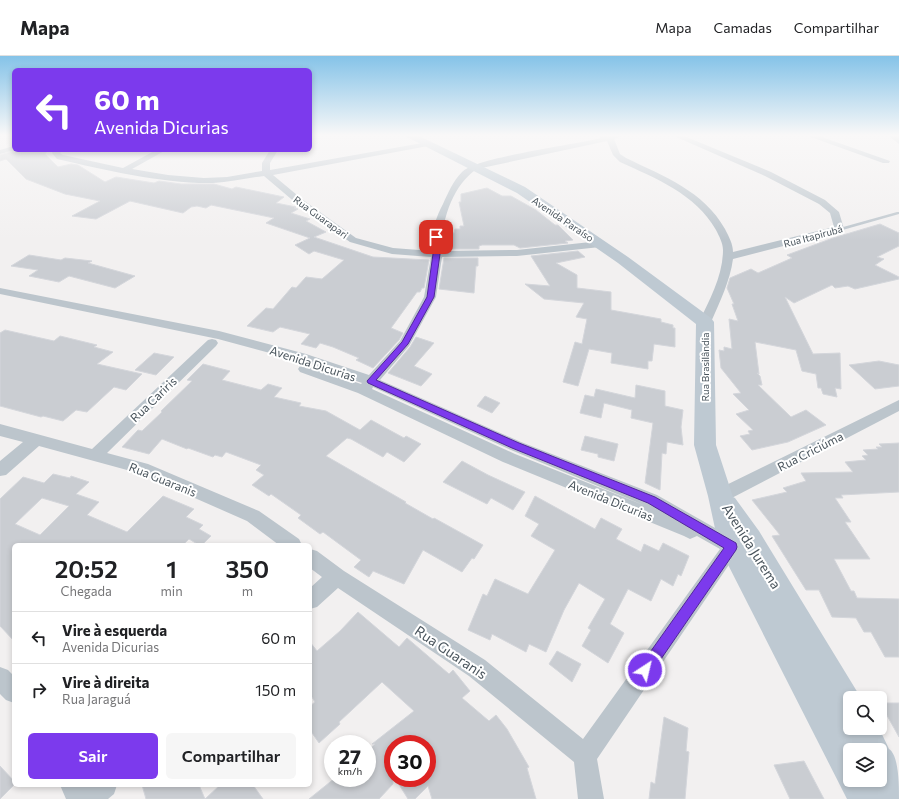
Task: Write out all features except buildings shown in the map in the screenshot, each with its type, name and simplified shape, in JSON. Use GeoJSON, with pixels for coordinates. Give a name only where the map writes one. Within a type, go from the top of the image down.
{"type":"FeatureCollection","features":[{"type":"Feature","properties":{"kind":"main road","name":"Avenida Paraíso"},"geometry":{"type":"LineString","coordinates":[[482,171],[521,190],[600,244],[705,322]]}},
{"type":"Feature","properties":{"kind":"main road","name":"Rua Brasilândia"},"geometry":{"type":"LineString","coordinates":[[705,322],[705,445],[720,496]]}},
{"type":"Feature","properties":{"kind":"main road","name":"Avenida Jurema"},"geometry":{"type":"LineString","coordinates":[[720,496],[732,547],[843,754]]}},
{"type":"Feature","properties":{"kind":"main road","name":"Avenida Jurema"},"geometry":{"type":"LineString","coordinates":[[720,496],[750,539],[843,699]]}},
{"type":"Feature","properties":{"kind":"main road"},"geometry":{"type":"LineString","coordinates":[[887,775],[899,796]]}},
{"type":"Feature","properties":{"kind":"main road"},"geometry":{"type":"LineString","coordinates":[[861,787],[867,799]]}},
{"type":"Feature","properties":{"kind":"street"},"geometry":{"type":"LineString","coordinates":[[123,171],[205,180],[279,171]]}},
{"type":"Feature","properties":{"kind":"street"},"geometry":{"type":"LineString","coordinates":[[367,385],[405,343],[430,297],[437,254],[436,237],[446,203],[465,173],[468,171]]}},
{"type":"Feature","properties":{"kind":"street","name":"Rua Brasilândia"},"geometry":{"type":"LineString","coordinates":[[645,171],[667,181],[699,201],[718,223],[728,247],[724,282],[705,322]]}},
{"type":"Feature","properties":{"kind":"street"},"geometry":{"type":"LineString","coordinates":[[760,171],[822,202],[834,212],[839,229]]}},
{"type":"Feature","properties":{"kind":"street","name":"Rua Guarapari"},"geometry":{"type":"LineString","coordinates":[[266,173],[300,202],[353,240],[392,251],[437,254],[517,253],[600,244]]}},
{"type":"Feature","properties":{"kind":"street","name":"Rua Itapirubá"},"geometry":{"type":"LineString","coordinates":[[728,257],[839,229]]}},
{"type":"Feature","properties":{"kind":"street","name":"Avenida Dicurias"},"geometry":{"type":"LineString","coordinates":[[0,291],[219,335],[301,357],[367,385],[509,458],[647,515],[732,547]]}},
{"type":"Feature","properties":{"kind":"street","name":"Avenida Dicurias"},"geometry":{"type":"LineString","coordinates":[[0,301],[212,343],[367,385]]}},
{"type":"Feature","properties":{"kind":"street","name":"Rua Cariris"},"geometry":{"type":"LineString","coordinates":[[95,455],[212,343]]}},
{"type":"Feature","properties":{"kind":"street","name":"Rua Criciúma"},"geometry":{"type":"LineString","coordinates":[[720,496],[899,405]]}},
{"type":"Feature","properties":{"kind":"street","name":"Rua Guaranis"},"geometry":{"type":"LineString","coordinates":[[0,430],[142,468],[253,516],[290,543]]}},
{"type":"Feature","properties":{"kind":"street"},"geometry":{"type":"LineString","coordinates":[[0,470],[37,439]]}},
{"type":"Feature","properties":{"kind":"street"},"geometry":{"type":"LineString","coordinates":[[591,799],[585,756],[732,547]]}},
{"type":"Feature","properties":{"kind":"street","name":"Rua Guaranis"},"geometry":{"type":"LineString","coordinates":[[312,559],[336,577],[478,668],[585,756]]}},
{"type":"Feature","properties":{"kind":"street"},"geometry":{"type":"LineString","coordinates":[[312,598],[336,577]]}},
{"type":"Feature","properties":{"kind":"street"},"geometry":{"type":"LineString","coordinates":[[0,678],[12,690]]}},
{"type":"Feature","properties":{"kind":"street"},"geometry":{"type":"LineString","coordinates":[[73,787],[80,799]]}},
{"type":"Feature","properties":{"kind":"street"},"geometry":{"type":"LineString","coordinates":[[89,799],[103,787]]}},
{"type":"Feature","properties":{"kind":"lane","name":"Rua Itapirubá"},"geometry":{"type":"LineString","coordinates":[[839,229],[899,214]]}},
{"type":"Feature","properties":{"kind":"route"},"geometry":{"type":"LineString","coordinates":[[436,237],[437,254],[430,297],[405,343],[371,381],[516,446],[651,500],[732,547],[645,670]]}}]}
